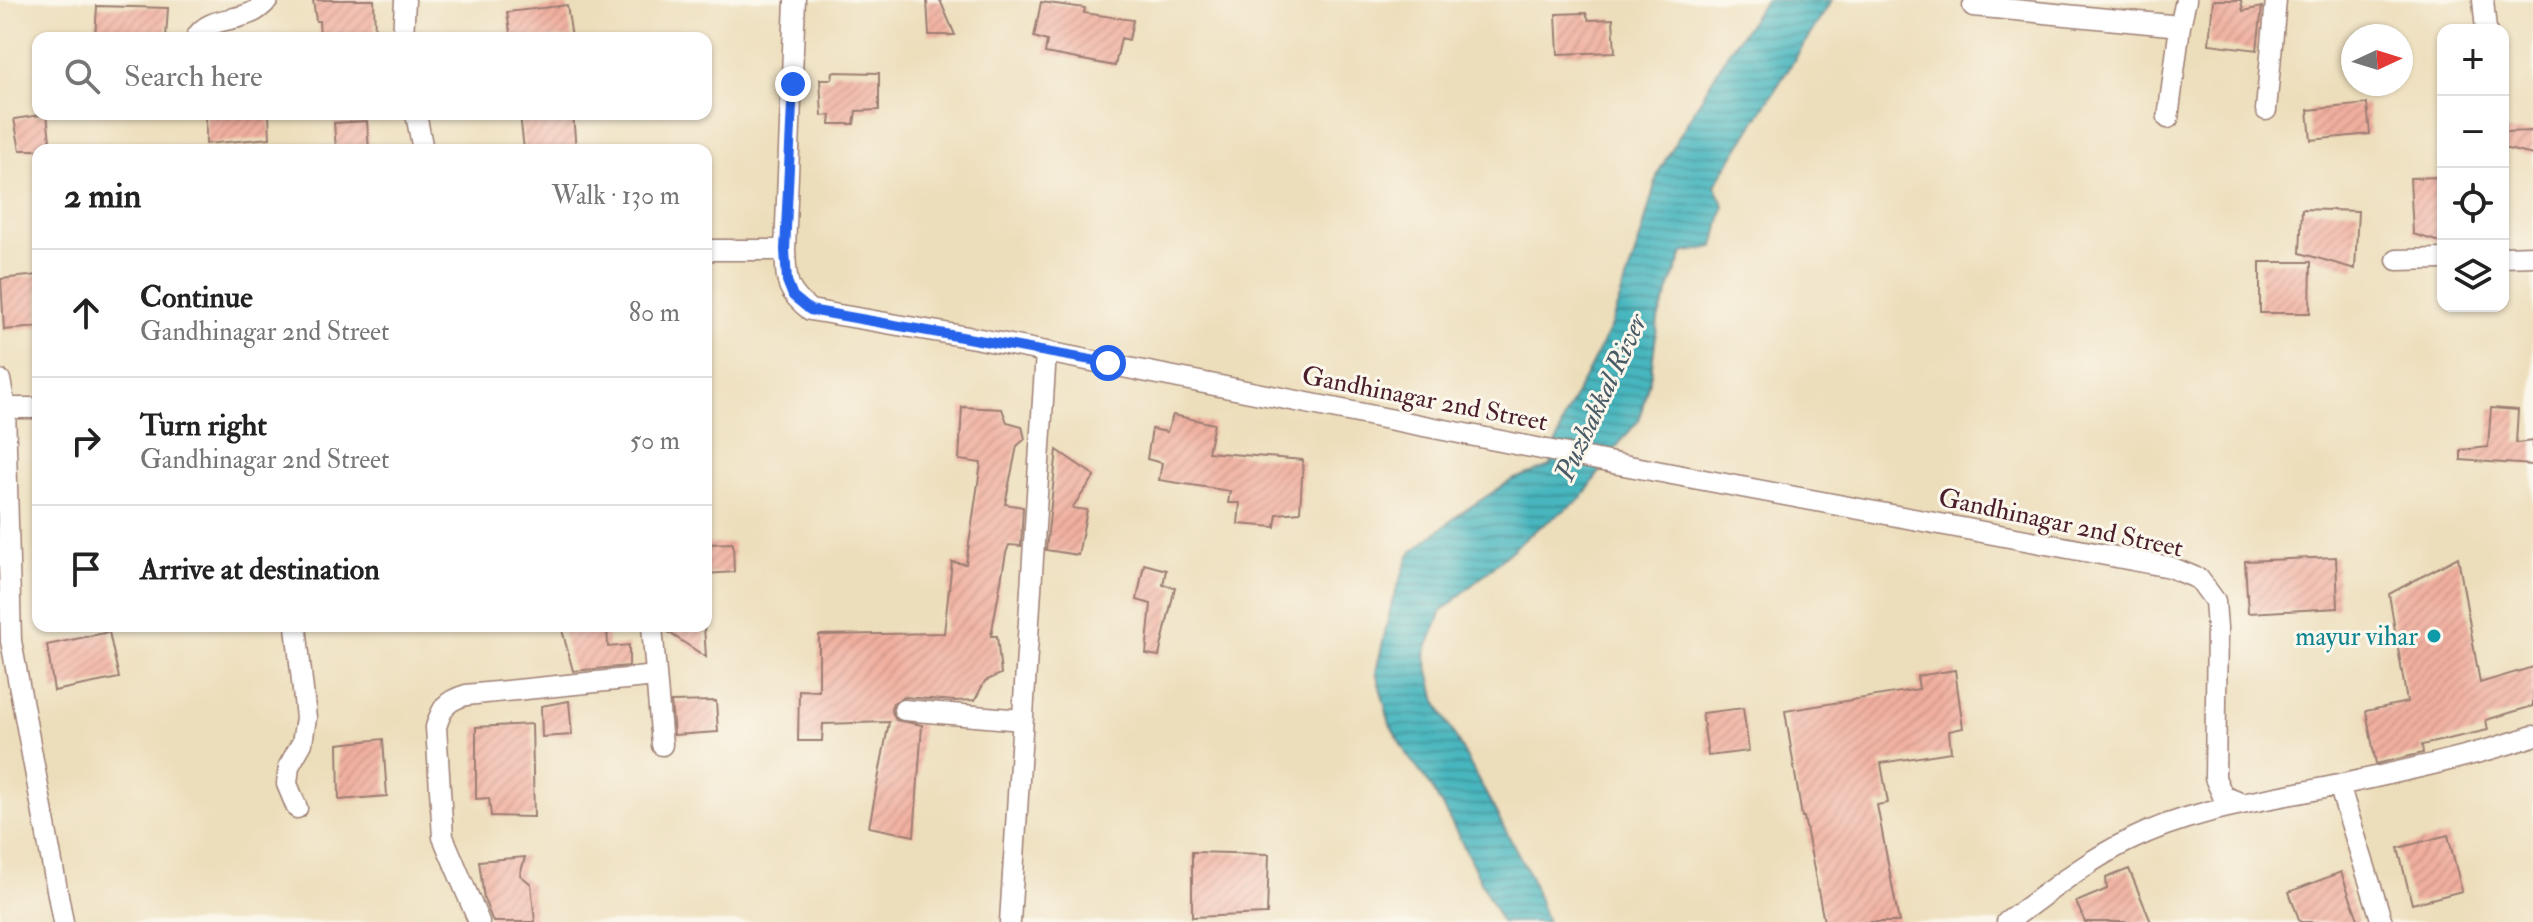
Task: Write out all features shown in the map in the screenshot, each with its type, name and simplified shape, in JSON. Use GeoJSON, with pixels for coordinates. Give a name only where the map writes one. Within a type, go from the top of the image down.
{"type":"FeatureCollection","features":[{"type":"Feature","properties":{"kind":"street"},"geometry":{"type":"LineString","coordinates":[[200,32],[210,24],[253,13],[268,0]]}},
{"type":"Feature","properties":{"kind":"street"},"geometry":{"type":"LineString","coordinates":[[403,32],[405,0]]}},
{"type":"Feature","properties":{"kind":"street","name":"Gandhinagar 2nd Street"},"geometry":{"type":"LineString","coordinates":[[795,0],[785,250],[787,281],[793,296],[810,310],[1046,352],[1613,463],[2170,567],[2199,579],[2215,601],[2215,778],[2223,796],[2240,803]]}},
{"type":"Feature","properties":{"kind":"street"},"geometry":{"type":"LineString","coordinates":[[2168,118],[2186,0]]}},
{"type":"Feature","properties":{"kind":"street"},"geometry":{"type":"LineString","coordinates":[[2266,110],[2276,0]]}},
{"type":"Feature","properties":{"kind":"street"},"geometry":{"type":"LineString","coordinates":[[2483,0],[2485,24]]}},
{"type":"Feature","properties":{"kind":"street"},"geometry":{"type":"LineString","coordinates":[[1973,6],[2180,26]]}},
{"type":"Feature","properties":{"kind":"street"},"geometry":{"type":"LineString","coordinates":[[417,120],[422,144]]}},
{"type":"Feature","properties":{"kind":"street"},"geometry":{"type":"LineString","coordinates":[[712,250],[785,250]]}},
{"type":"Feature","properties":{"kind":"street"},"geometry":{"type":"LineString","coordinates":[[2509,257],[2533,256]]}},
{"type":"Feature","properties":{"kind":"street"},"geometry":{"type":"LineString","coordinates":[[2397,260],[2437,259]]}},
{"type":"Feature","properties":{"kind":"street"},"geometry":{"type":"LineString","coordinates":[[1010,922],[1046,352]]}},
{"type":"Feature","properties":{"kind":"street"},"geometry":{"type":"LineString","coordinates":[[0,380],[11,641],[63,922]]}},
{"type":"Feature","properties":{"kind":"street"},"geometry":{"type":"LineString","coordinates":[[2,407],[32,408]]}},
{"type":"Feature","properties":{"kind":"street"},"geometry":{"type":"LineString","coordinates":[[297,632],[306,718],[302,743],[289,766],[287,784],[297,808]]}},
{"type":"Feature","properties":{"kind":"street"},"geometry":{"type":"LineString","coordinates":[[652,632],[662,745]]}},
{"type":"Feature","properties":{"kind":"street"},"geometry":{"type":"LineString","coordinates":[[479,922],[443,837],[436,727],[441,710],[448,701],[466,695],[656,676]]}},
{"type":"Feature","properties":{"kind":"street"},"geometry":{"type":"LineString","coordinates":[[904,710],[1022,720]]}},
{"type":"Feature","properties":{"kind":"street"},"geometry":{"type":"LineString","coordinates":[[2007,922],[2126,842],[2171,823],[2240,803],[2339,785],[2533,736]]}},
{"type":"Feature","properties":{"kind":"street"},"geometry":{"type":"LineString","coordinates":[[2339,785],[2382,922]]}},
{"type":"Feature","properties":{"kind":"water","name":"Puzhakkal River"},"geometry":{"type":"Polygon","coordinates":[[[1766,0],[1832,0],[1715,185],[1724,205],[1714,247],[1683,253],[1658,319],[1651,373],[1639,420],[1581,499],[1534,531],[1442,611],[1425,653],[1436,701],[1530,876],[1547,922],[1501,922],[1456,831],[1390,724],[1376,672],[1392,602],[1410,553],[1461,513],[1512,480],[1550,466],[1564,418],[1610,328],[1642,233],[1658,173],[1727,54],[1766,0]]]}},
{"type":"Feature","properties":{"kind":"building"},"geometry":{"type":"Polygon","coordinates":[[[313,0],[374,0],[375,32],[320,32],[319,21],[316,21],[313,0]]]}},
{"type":"Feature","properties":{"kind":"building"},"geometry":{"type":"Polygon","coordinates":[[[927,0],[940,0],[955,35],[929,35],[927,0]]]}},
{"type":"Feature","properties":{"kind":"building"},"geometry":{"type":"Polygon","coordinates":[[[2213,0],[2241,0],[2243,11],[2262,7],[2257,50],[2209,44],[2213,0]]]}},
{"type":"Feature","properties":{"kind":"building"},"geometry":{"type":"Polygon","coordinates":[[[1041,2],[1085,8],[1084,13],[1133,20],[1129,40],[1121,38],[1115,66],[1045,53],[1047,41],[1034,37],[1041,2]]]}},
{"type":"Feature","properties":{"kind":"building"},"geometry":{"type":"Polygon","coordinates":[[[567,5],[571,32],[510,32],[507,12],[567,5]]]}},
{"type":"Feature","properties":{"kind":"building"},"geometry":{"type":"Polygon","coordinates":[[[97,6],[168,8],[166,32],[95,32],[97,6]]]}},
{"type":"Feature","properties":{"kind":"building"},"geometry":{"type":"Polygon","coordinates":[[[1586,13],[1589,20],[1613,19],[1615,52],[1558,54],[1556,14],[1586,13]]]}},
{"type":"Feature","properties":{"kind":"building"},"geometry":{"type":"Polygon","coordinates":[[[833,72],[879,73],[879,110],[856,111],[854,124],[830,124],[831,115],[822,116],[820,79],[832,79],[833,72]]]}},
{"type":"Feature","properties":{"kind":"building"},"geometry":{"type":"Polygon","coordinates":[[[2367,104],[2370,134],[2311,140],[2308,110],[2367,104]]]}},
{"type":"Feature","properties":{"kind":"building"},"geometry":{"type":"Polygon","coordinates":[[[32,116],[32,120],[48,120],[50,144],[32,144],[32,150],[20,150],[14,119],[32,116]]]}},
{"type":"Feature","properties":{"kind":"building"},"geometry":{"type":"Polygon","coordinates":[[[206,120],[269,120],[270,138],[206,144],[206,120]]]}},
{"type":"Feature","properties":{"kind":"building"},"geometry":{"type":"Polygon","coordinates":[[[521,120],[574,120],[576,144],[523,144],[521,120]]]}},
{"type":"Feature","properties":{"kind":"building"},"geometry":{"type":"Polygon","coordinates":[[[367,121],[369,144],[336,144],[334,123],[367,121]]]}},
{"type":"Feature","properties":{"kind":"building"},"geometry":{"type":"Polygon","coordinates":[[[2533,131],[2533,155],[2509,149],[2509,132],[2533,131]]]}},
{"type":"Feature","properties":{"kind":"building"},"geometry":{"type":"Polygon","coordinates":[[[2437,177],[2437,241],[2413,234],[2410,178],[2437,177]]]}},
{"type":"Feature","properties":{"kind":"building"},"geometry":{"type":"Polygon","coordinates":[[[2302,209],[2358,211],[2355,269],[2300,253],[2302,209]]]}},
{"type":"Feature","properties":{"kind":"building"},"geometry":{"type":"Polygon","coordinates":[[[2260,262],[2311,262],[2310,313],[2260,313],[2260,262]]]}},
{"type":"Feature","properties":{"kind":"building"},"geometry":{"type":"Polygon","coordinates":[[[32,276],[32,328],[4,330],[1,279],[32,276]]]}},
{"type":"Feature","properties":{"kind":"building"},"geometry":{"type":"Polygon","coordinates":[[[962,407],[1002,409],[1007,422],[1022,426],[1025,439],[1017,446],[1005,504],[1023,507],[1021,546],[1009,545],[1006,553],[991,636],[997,636],[1001,674],[985,681],[975,700],[905,697],[893,703],[891,710],[896,720],[922,725],[914,836],[869,827],[889,722],[823,724],[822,741],[798,741],[799,690],[819,691],[819,635],[944,633],[952,562],[966,564],[981,463],[959,460],[962,407]]]}},
{"type":"Feature","properties":{"kind":"building"},"geometry":{"type":"Polygon","coordinates":[[[2491,408],[2518,410],[2516,443],[2533,441],[2533,465],[2461,460],[2461,450],[2488,447],[2491,408]]]}},
{"type":"Feature","properties":{"kind":"building"},"geometry":{"type":"Polygon","coordinates":[[[1173,415],[1214,424],[1208,452],[1303,460],[1300,512],[1277,514],[1275,527],[1238,524],[1240,503],[1228,503],[1230,491],[1159,480],[1162,463],[1147,459],[1152,429],[1167,432],[1173,415]]]}},
{"type":"Feature","properties":{"kind":"building"},"geometry":{"type":"Polygon","coordinates":[[[1057,450],[1095,476],[1072,508],[1087,510],[1078,555],[1046,550],[1057,450]]]}},
{"type":"Feature","properties":{"kind":"building"},"geometry":{"type":"Polygon","coordinates":[[[733,543],[734,572],[712,574],[712,544],[733,543]]]}},
{"type":"Feature","properties":{"kind":"building"},"geometry":{"type":"Polygon","coordinates":[[[2336,557],[2338,608],[2248,613],[2245,561],[2336,557]]]}},
{"type":"Feature","properties":{"kind":"building","name":"mayur vihar"},"geometry":{"type":"Polygon","coordinates":[[[2458,557],[2480,683],[2533,667],[2533,706],[2486,720],[2488,730],[2422,745],[2423,753],[2376,764],[2366,711],[2407,702],[2389,594],[2458,557]]]}},
{"type":"Feature","properties":{"kind":"building"},"geometry":{"type":"Polygon","coordinates":[[[1144,564],[1166,570],[1163,585],[1175,587],[1159,656],[1146,654],[1151,604],[1137,600],[1144,564]]]}},
{"type":"Feature","properties":{"kind":"building"},"geometry":{"type":"Polygon","coordinates":[[[109,632],[119,678],[54,691],[47,645],[109,632]]]}},
{"type":"Feature","properties":{"kind":"building"},"geometry":{"type":"Polygon","coordinates":[[[563,632],[607,632],[608,647],[629,645],[629,666],[573,671],[563,632]]]}},
{"type":"Feature","properties":{"kind":"building"},"geometry":{"type":"Polygon","coordinates":[[[668,632],[704,632],[706,657],[668,632]]]}},
{"type":"Feature","properties":{"kind":"building"},"geometry":{"type":"Polygon","coordinates":[[[1955,670],[1963,728],[1949,731],[1951,752],[1881,763],[1888,803],[1877,805],[1899,922],[1824,922],[1802,817],[1785,711],[1919,689],[1917,676],[1955,670]]]}},
{"type":"Feature","properties":{"kind":"building"},"geometry":{"type":"Polygon","coordinates":[[[569,701],[572,735],[542,737],[541,706],[569,701]]]}},
{"type":"Feature","properties":{"kind":"building"},"geometry":{"type":"Polygon","coordinates":[[[716,701],[718,732],[674,735],[671,702],[716,701]]]}},
{"type":"Feature","properties":{"kind":"building"},"geometry":{"type":"Polygon","coordinates":[[[1743,708],[1749,751],[1708,756],[1702,713],[1743,708]]]}},
{"type":"Feature","properties":{"kind":"building"},"geometry":{"type":"Polygon","coordinates":[[[532,724],[534,817],[491,816],[489,798],[476,799],[476,727],[532,724]]]}},
{"type":"Feature","properties":{"kind":"building"},"geometry":{"type":"Polygon","coordinates":[[[383,739],[387,796],[339,800],[338,744],[383,739]]]}},
{"type":"Feature","properties":{"kind":"building"},"geometry":{"type":"Polygon","coordinates":[[[2448,835],[2462,891],[2412,904],[2398,848],[2448,835]]]}},
{"type":"Feature","properties":{"kind":"building"},"geometry":{"type":"Polygon","coordinates":[[[1192,852],[1269,854],[1267,914],[1192,917],[1192,852]]]}},
{"type":"Feature","properties":{"kind":"building"},"geometry":{"type":"Polygon","coordinates":[[[525,857],[520,875],[531,884],[535,922],[493,922],[484,899],[479,861],[525,857]]]}},
{"type":"Feature","properties":{"kind":"building"},"geometry":{"type":"Polygon","coordinates":[[[2129,869],[2151,922],[2085,922],[2076,902],[2107,889],[2106,878],[2129,869]]]}},
{"type":"Feature","properties":{"kind":"building"},"geometry":{"type":"Polygon","coordinates":[[[2341,872],[2359,922],[2300,922],[2289,892],[2341,872]]]}},
{"type":"Feature","properties":{"kind":"place","name":"mayur vihar"},"geometry":{"type":"Point","coordinates":[2434,636]}},
{"type":"Feature","properties":{"kind":"route"},"geometry":{"type":"LineString","coordinates":[[793,84],[785,250],[787,281],[793,296],[810,310],[1108,363]]}}]}
